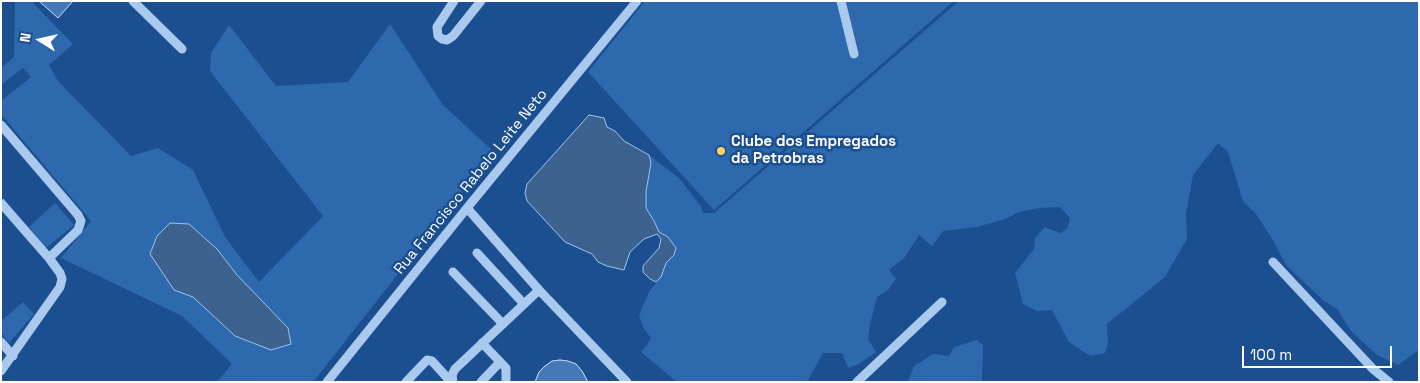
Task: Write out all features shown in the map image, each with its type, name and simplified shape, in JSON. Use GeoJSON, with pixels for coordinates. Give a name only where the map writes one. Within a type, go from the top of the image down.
{"type":"FeatureCollection","features":[{"type":"Feature","properties":{"kind":"street"},"geometry":{"type":"LineString","coordinates":[[134,1],[182,50]]}},
{"type":"Feature","properties":{"kind":"street"},"geometry":{"type":"LineString","coordinates":[[454,1],[437,27],[438,36],[442,39],[447,40],[453,36],[481,1]]}},
{"type":"Feature","properties":{"kind":"street","name":"Rua Francisco Rabelo Leite Neto"},"geometry":{"type":"LineString","coordinates":[[327,382],[637,1]]}},
{"type":"Feature","properties":{"kind":"street"},"geometry":{"type":"LineString","coordinates":[[841,1],[854,54]]}},
{"type":"Feature","properties":{"kind":"street"},"geometry":{"type":"LineString","coordinates":[[3,130],[78,215],[81,221],[78,230],[48,258]]}},
{"type":"Feature","properties":{"kind":"street"},"geometry":{"type":"LineString","coordinates":[[1,203],[60,273],[62,284],[1,371]]}},
{"type":"Feature","properties":{"kind":"street"},"geometry":{"type":"LineString","coordinates":[[467,208],[539,290],[627,382]]}},
{"type":"Feature","properties":{"kind":"street"},"geometry":{"type":"LineString","coordinates":[[477,253],[524,304]]}},
{"type":"Feature","properties":{"kind":"street"},"geometry":{"type":"LineString","coordinates":[[1273,262],[1373,369],[1389,382]]}},
{"type":"Feature","properties":{"kind":"street"},"geometry":{"type":"LineString","coordinates":[[453,272],[503,324]]}},
{"type":"Feature","properties":{"kind":"street"},"geometry":{"type":"LineString","coordinates":[[452,382],[452,375],[455,369],[539,290]]}},
{"type":"Feature","properties":{"kind":"street"},"geometry":{"type":"LineString","coordinates":[[857,382],[942,302]]}},
{"type":"Feature","properties":{"kind":"street"},"geometry":{"type":"LineString","coordinates":[[1,342],[13,356]]}},
{"type":"Feature","properties":{"kind":"street"},"geometry":{"type":"LineString","coordinates":[[482,343],[506,368],[506,382]]}},
{"type":"Feature","properties":{"kind":"street"},"geometry":{"type":"LineString","coordinates":[[406,382],[427,360],[432,361],[452,382]]}},
{"type":"Feature","properties":{"kind":"street"},"geometry":{"type":"LineString","coordinates":[[481,382],[500,362]]}},
{"type":"Feature","properties":{"kind":"shaded area"},"geometry":{"type":"Polygon","coordinates":[[[15,1],[34,1],[33,3],[73,44],[49,65],[58,81],[131,156],[158,148],[193,170],[225,237],[259,282],[323,216],[210,71],[211,53],[229,25],[276,86],[348,82],[390,24],[443,105],[494,152],[313,382],[217,382],[232,364],[182,316],[61,258],[91,221],[1,114],[1,101],[31,77],[23,68],[1,85],[1,68],[14,57],[15,1]]]}},
{"type":"Feature","properties":{"kind":"shaded area","name":"Clube dos Empregados da Petrobras"},"geometry":{"type":"Polygon","coordinates":[[[645,1],[954,1],[714,210],[588,72],[645,1]]]}},
{"type":"Feature","properties":{"kind":"shaded area"},"geometry":{"type":"Polygon","coordinates":[[[959,1],[1419,1],[1419,350],[1398,365],[1377,355],[1351,331],[1337,309],[1325,302],[1286,265],[1256,214],[1243,201],[1228,152],[1218,143],[1193,175],[1186,213],[1187,239],[1165,277],[1107,324],[1108,343],[1105,353],[1090,356],[1069,342],[1052,310],[1037,311],[1023,304],[1015,273],[1034,249],[1035,238],[1045,227],[1060,233],[1067,229],[1070,218],[1060,207],[1040,208],[1019,212],[1005,219],[977,227],[943,231],[932,246],[919,235],[905,257],[889,270],[896,279],[888,290],[877,297],[870,324],[868,339],[876,352],[859,364],[848,368],[842,353],[823,353],[807,382],[677,382],[641,352],[651,338],[644,329],[639,315],[649,292],[661,277],[666,263],[670,260],[668,237],[658,232],[646,208],[646,192],[651,163],[649,155],[679,178],[700,205],[703,213],[714,213],[959,1]]]}},
{"type":"Feature","properties":{"kind":"shaded area"},"geometry":{"type":"Polygon","coordinates":[[[589,115],[604,118],[607,127],[615,131],[624,141],[649,155],[651,163],[646,192],[646,208],[659,232],[668,237],[676,248],[674,255],[666,263],[661,277],[656,282],[643,272],[643,266],[659,248],[661,239],[657,234],[644,239],[630,252],[624,270],[607,266],[598,262],[592,254],[565,242],[527,201],[525,193],[527,184],[589,115]]]}},
{"type":"Feature","properties":{"kind":"shaded area"},"geometry":{"type":"Polygon","coordinates":[[[55,203],[74,225],[46,248],[29,227],[55,203]]]}},
{"type":"Feature","properties":{"kind":"shaded area"},"geometry":{"type":"Polygon","coordinates":[[[170,223],[189,224],[217,249],[237,275],[288,328],[291,344],[271,350],[235,336],[193,297],[174,290],[150,254],[157,236],[170,223]]]}},
{"type":"Feature","properties":{"kind":"shaded area"},"geometry":{"type":"Polygon","coordinates":[[[23,302],[34,314],[9,343],[1,332],[1,321],[23,302]]]}},
{"type":"Feature","properties":{"kind":"shaded area"},"geometry":{"type":"Polygon","coordinates":[[[977,340],[983,345],[982,382],[908,382],[914,366],[933,354],[949,356],[954,347],[977,340]]]}},
{"type":"Feature","properties":{"kind":"building"},"geometry":{"type":"Polygon","coordinates":[[[39,1],[73,1],[58,18],[39,1]]]}},
{"type":"Feature","properties":{"kind":"building"},"geometry":{"type":"Polygon","coordinates":[[[560,360],[576,364],[588,382],[535,382],[539,372],[545,366],[552,361],[560,360]]]}},
{"type":"Feature","properties":{"kind":"place","name":"Clube dos Empregados da Petrobras"},"geometry":{"type":"Point","coordinates":[721,151]}}]}
